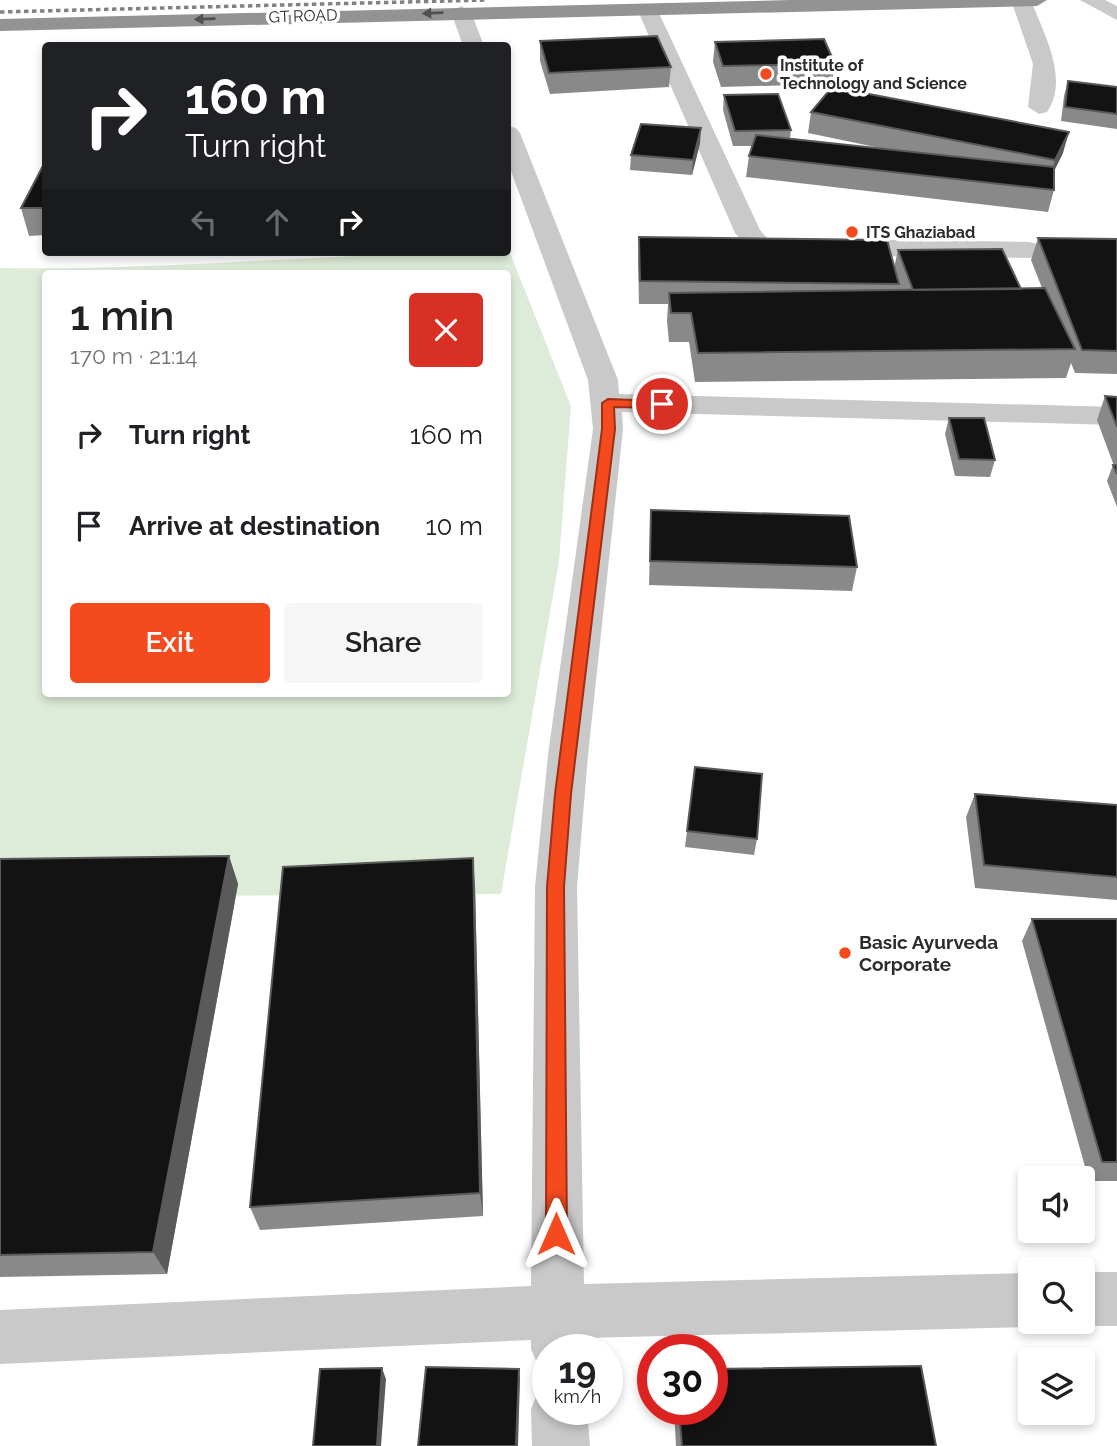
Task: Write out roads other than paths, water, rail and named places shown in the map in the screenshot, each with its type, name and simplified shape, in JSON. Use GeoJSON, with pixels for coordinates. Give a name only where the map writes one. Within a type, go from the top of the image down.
{"type":"FeatureCollection","features":[{"type":"Feature","properties":{"kind":"highway","name":"GT ROAD"},"geometry":{"type":"LineString","coordinates":[[0,25],[1037,0]]}},
{"type":"Feature","properties":{"kind":"street"},"geometry":{"type":"LineString","coordinates":[[1021,0],[1045,64],[1046,83],[1039,107]]}},
{"type":"Feature","properties":{"kind":"street"},"geometry":{"type":"LineString","coordinates":[[1090,0],[1117,14]]}},
{"type":"Feature","properties":{"kind":"street"},"geometry":{"type":"LineString","coordinates":[[648,11],[748,233],[758,244],[770,247],[1029,250]]}},
{"type":"Feature","properties":{"kind":"street"},"geometry":{"type":"LineString","coordinates":[[461,12],[472,42]]}},
{"type":"Feature","properties":{"kind":"street"},"geometry":{"type":"LineString","coordinates":[[511,141],[603,380],[608,403],[608,429],[565,778],[556,887],[557,1331]]}},
{"type":"Feature","properties":{"kind":"street"},"geometry":{"type":"LineString","coordinates":[[608,403],[1117,416]]}},
{"type":"Feature","properties":{"kind":"street"},"geometry":{"type":"LineString","coordinates":[[1095,1299],[1117,1299]]}},
{"type":"Feature","properties":{"kind":"street"},"geometry":{"type":"LineString","coordinates":[[0,1337],[557,1331],[1018,1301]]}},
{"type":"Feature","properties":{"kind":"street"},"geometry":{"type":"LineString","coordinates":[[560,1425],[561,1446]]}},
{"type":"Feature","properties":{"kind":"railway"},"geometry":{"type":"LineString","coordinates":[[0,12],[486,0]]}},
{"type":"Feature","properties":{"kind":"place","name":"Institute of Technology and Science"},"geometry":{"type":"Point","coordinates":[766,74]}},
{"type":"Feature","properties":{"kind":"place","name":"ITS Ghaziabad"},"geometry":{"type":"Point","coordinates":[852,232]}},
{"type":"Feature","properties":{"kind":"place","name":"Basic Ayurveda Corporate"},"geometry":{"type":"Point","coordinates":[845,953]}}]}
